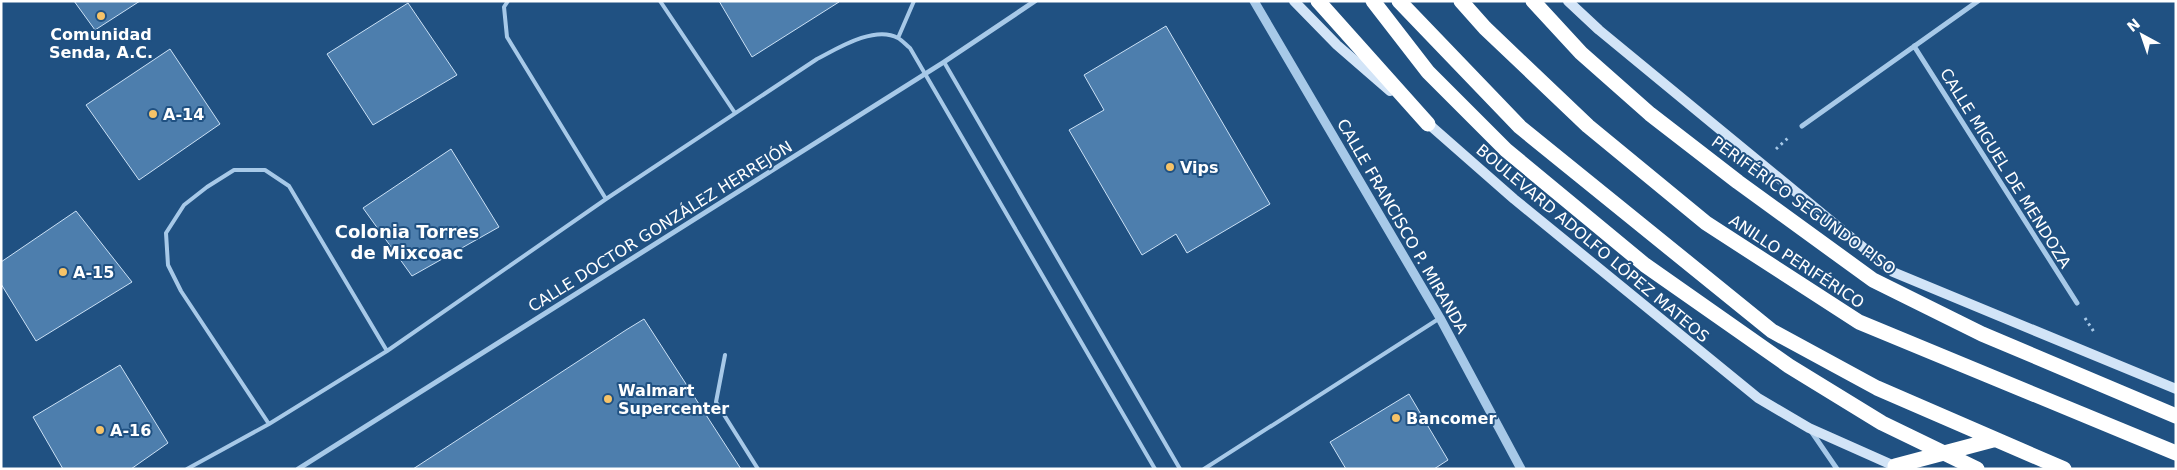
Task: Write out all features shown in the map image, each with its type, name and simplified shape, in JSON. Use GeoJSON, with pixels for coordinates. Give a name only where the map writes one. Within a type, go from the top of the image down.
{"type":"FeatureCollection","features":[{"type":"Feature","properties":{"kind":"highway"},"geometry":{"type":"LineString","coordinates":[[1318,1],[1428,124]]}},
{"type":"Feature","properties":{"kind":"highway"},"geometry":{"type":"LineString","coordinates":[[1373,1],[1428,72],[1506,150],[1645,265],[1789,366],[1882,423],[1977,469]]}},
{"type":"Feature","properties":{"kind":"highway"},"geometry":{"type":"LineString","coordinates":[[1399,1],[1520,127],[1772,331],[1877,388],[1993,440],[2064,469]]}},
{"type":"Feature","properties":{"kind":"highway","name":"ANILLO PERIFÉRICO"},"geometry":{"type":"LineString","coordinates":[[1462,1],[1485,28],[1588,126],[1706,224],[1859,322],[2176,453]]}},
{"type":"Feature","properties":{"kind":"highway","name":"PERIFÉRICO SEGUNDO PISO"},"geometry":{"type":"LineString","coordinates":[[1533,1],[1581,53],[1650,114],[1738,182],[1873,280],[1982,334],[2176,416]]}},
{"type":"Feature","properties":{"kind":"highway"},"geometry":{"type":"LineString","coordinates":[[1897,468],[1993,440]]}},
{"type":"Feature","properties":{"kind":"main road","name":"BOULEVARD ADOLFO LÓPEZ MATEOS"},"geometry":{"type":"LineString","coordinates":[[1294,1],[1337,44],[1514,200],[1758,398],[1809,428],[1897,468]]}},
{"type":"Feature","properties":{"kind":"main road"},"geometry":{"type":"LineString","coordinates":[[1568,1],[1599,30],[1893,272],[2176,389]]}},
{"type":"Feature","properties":{"kind":"street","name":"CALLE DOCTOR GONZÁLEZ HERREJÓN"},"geometry":{"type":"LineString","coordinates":[[298,469],[944,62],[1035,1]]}},
{"type":"Feature","properties":{"kind":"street","name":"CALLE FRANCISCO P. MIRANDA"},"geometry":{"type":"LineString","coordinates":[[1254,1],[1440,318],[1521,469]]}},
{"type":"Feature","properties":{"kind":"street"},"geometry":{"type":"LineString","coordinates":[[1802,126],[1978,1]]}},
{"type":"Feature","properties":{"kind":"street","name":"CALLE MIGUEL DE MENDOZA"},"geometry":{"type":"LineString","coordinates":[[1914,46],[2077,303]]}},
{"type":"Feature","properties":{"kind":"street"},"geometry":{"type":"LineString","coordinates":[[1809,428],[1837,469]]}},
{"type":"Feature","properties":{"kind":"lane"},"geometry":{"type":"LineString","coordinates":[[508,1],[504,7],[507,37],[606,199]]}},
{"type":"Feature","properties":{"kind":"lane"},"geometry":{"type":"LineString","coordinates":[[660,1],[735,112]]}},
{"type":"Feature","properties":{"kind":"lane"},"geometry":{"type":"LineString","coordinates":[[898,38],[914,1]]}},
{"type":"Feature","properties":{"kind":"lane"},"geometry":{"type":"LineString","coordinates":[[188,469],[269,424],[387,351],[606,199],[817,59],[854,40],[882,34],[898,38],[910,48],[1156,469]]}},
{"type":"Feature","properties":{"kind":"lane"},"geometry":{"type":"LineString","coordinates":[[944,62],[1180,469]]}},
{"type":"Feature","properties":{"kind":"lane"},"geometry":{"type":"LineString","coordinates":[[269,424],[181,291],[168,265],[166,233],[184,205],[207,186],[234,170],[265,170],[289,186],[387,351]]}},
{"type":"Feature","properties":{"kind":"lane"},"geometry":{"type":"LineString","coordinates":[[1204,469],[1440,318]]}},
{"type":"Feature","properties":{"kind":"lane"},"geometry":{"type":"LineString","coordinates":[[724,355],[716,402],[758,469]]}},
{"type":"Feature","properties":{"kind":"path"},"geometry":{"type":"LineString","coordinates":[[1760,163],[1802,126]]}},
{"type":"Feature","properties":{"kind":"building","name":"Comunidad Senda, A.C."},"geometry":{"type":"Polygon","coordinates":[[[74,1],[140,1],[95,30],[74,1]]]}},
{"type":"Feature","properties":{"kind":"building"},"geometry":{"type":"Polygon","coordinates":[[[719,1],[839,1],[839,2],[752,57],[719,1]]]}},
{"type":"Feature","properties":{"kind":"building"},"geometry":{"type":"Polygon","coordinates":[[[408,3],[457,75],[373,125],[327,54],[408,3]]]}},
{"type":"Feature","properties":{"kind":"building","name":"Vips"},"geometry":{"type":"Polygon","coordinates":[[[1166,26],[1270,204],[1187,253],[1176,234],[1142,255],[1069,130],[1104,110],[1084,75],[1166,26]]]}},
{"type":"Feature","properties":{"kind":"building","name":"A-14"},"geometry":{"type":"Polygon","coordinates":[[[170,49],[220,124],[139,180],[86,105],[170,49]]]}},
{"type":"Feature","properties":{"kind":"building"},"geometry":{"type":"Polygon","coordinates":[[[451,149],[499,227],[412,276],[363,208],[451,149]]]}},
{"type":"Feature","properties":{"kind":"building","name":"A-15"},"geometry":{"type":"Polygon","coordinates":[[[76,211],[132,282],[36,341],[1,284],[1,262],[76,211]]]}},
{"type":"Feature","properties":{"kind":"building","name":"Walmart Supercenter"},"geometry":{"type":"Polygon","coordinates":[[[644,319],[741,469],[413,469],[626,330],[644,319]]]}},
{"type":"Feature","properties":{"kind":"building","name":"A-16"},"geometry":{"type":"Polygon","coordinates":[[[120,365],[168,443],[131,469],[63,469],[33,417],[120,365]]]}},
{"type":"Feature","properties":{"kind":"building","name":"Bancomer"},"geometry":{"type":"Polygon","coordinates":[[[1409,394],[1448,460],[1434,469],[1346,469],[1330,442],[1409,394]]]}},
{"type":"Feature","properties":{"kind":"place","name":"Comunidad Senda, A.C."},"geometry":{"type":"Point","coordinates":[101,16]}},
{"type":"Feature","properties":{"kind":"place","name":"A-14"},"geometry":{"type":"Point","coordinates":[153,114]}},
{"type":"Feature","properties":{"kind":"place","name":"Vips"},"geometry":{"type":"Point","coordinates":[1170,167]}},
{"type":"Feature","properties":{"kind":"place","name":"A-15"},"geometry":{"type":"Point","coordinates":[63,272]}},
{"type":"Feature","properties":{"kind":"place","name":"Walmart Supercenter"},"geometry":{"type":"Point","coordinates":[608,399]}},
{"type":"Feature","properties":{"kind":"place","name":"Bancomer"},"geometry":{"type":"Point","coordinates":[1396,418]}},
{"type":"Feature","properties":{"kind":"place","name":"A-16"},"geometry":{"type":"Point","coordinates":[100,430]}},
{"type":"Feature","properties":{"kind":"district","name":"Colonia Torres de Mixcoac"},"geometry":{"type":"Point","coordinates":[407,242]}}]}
